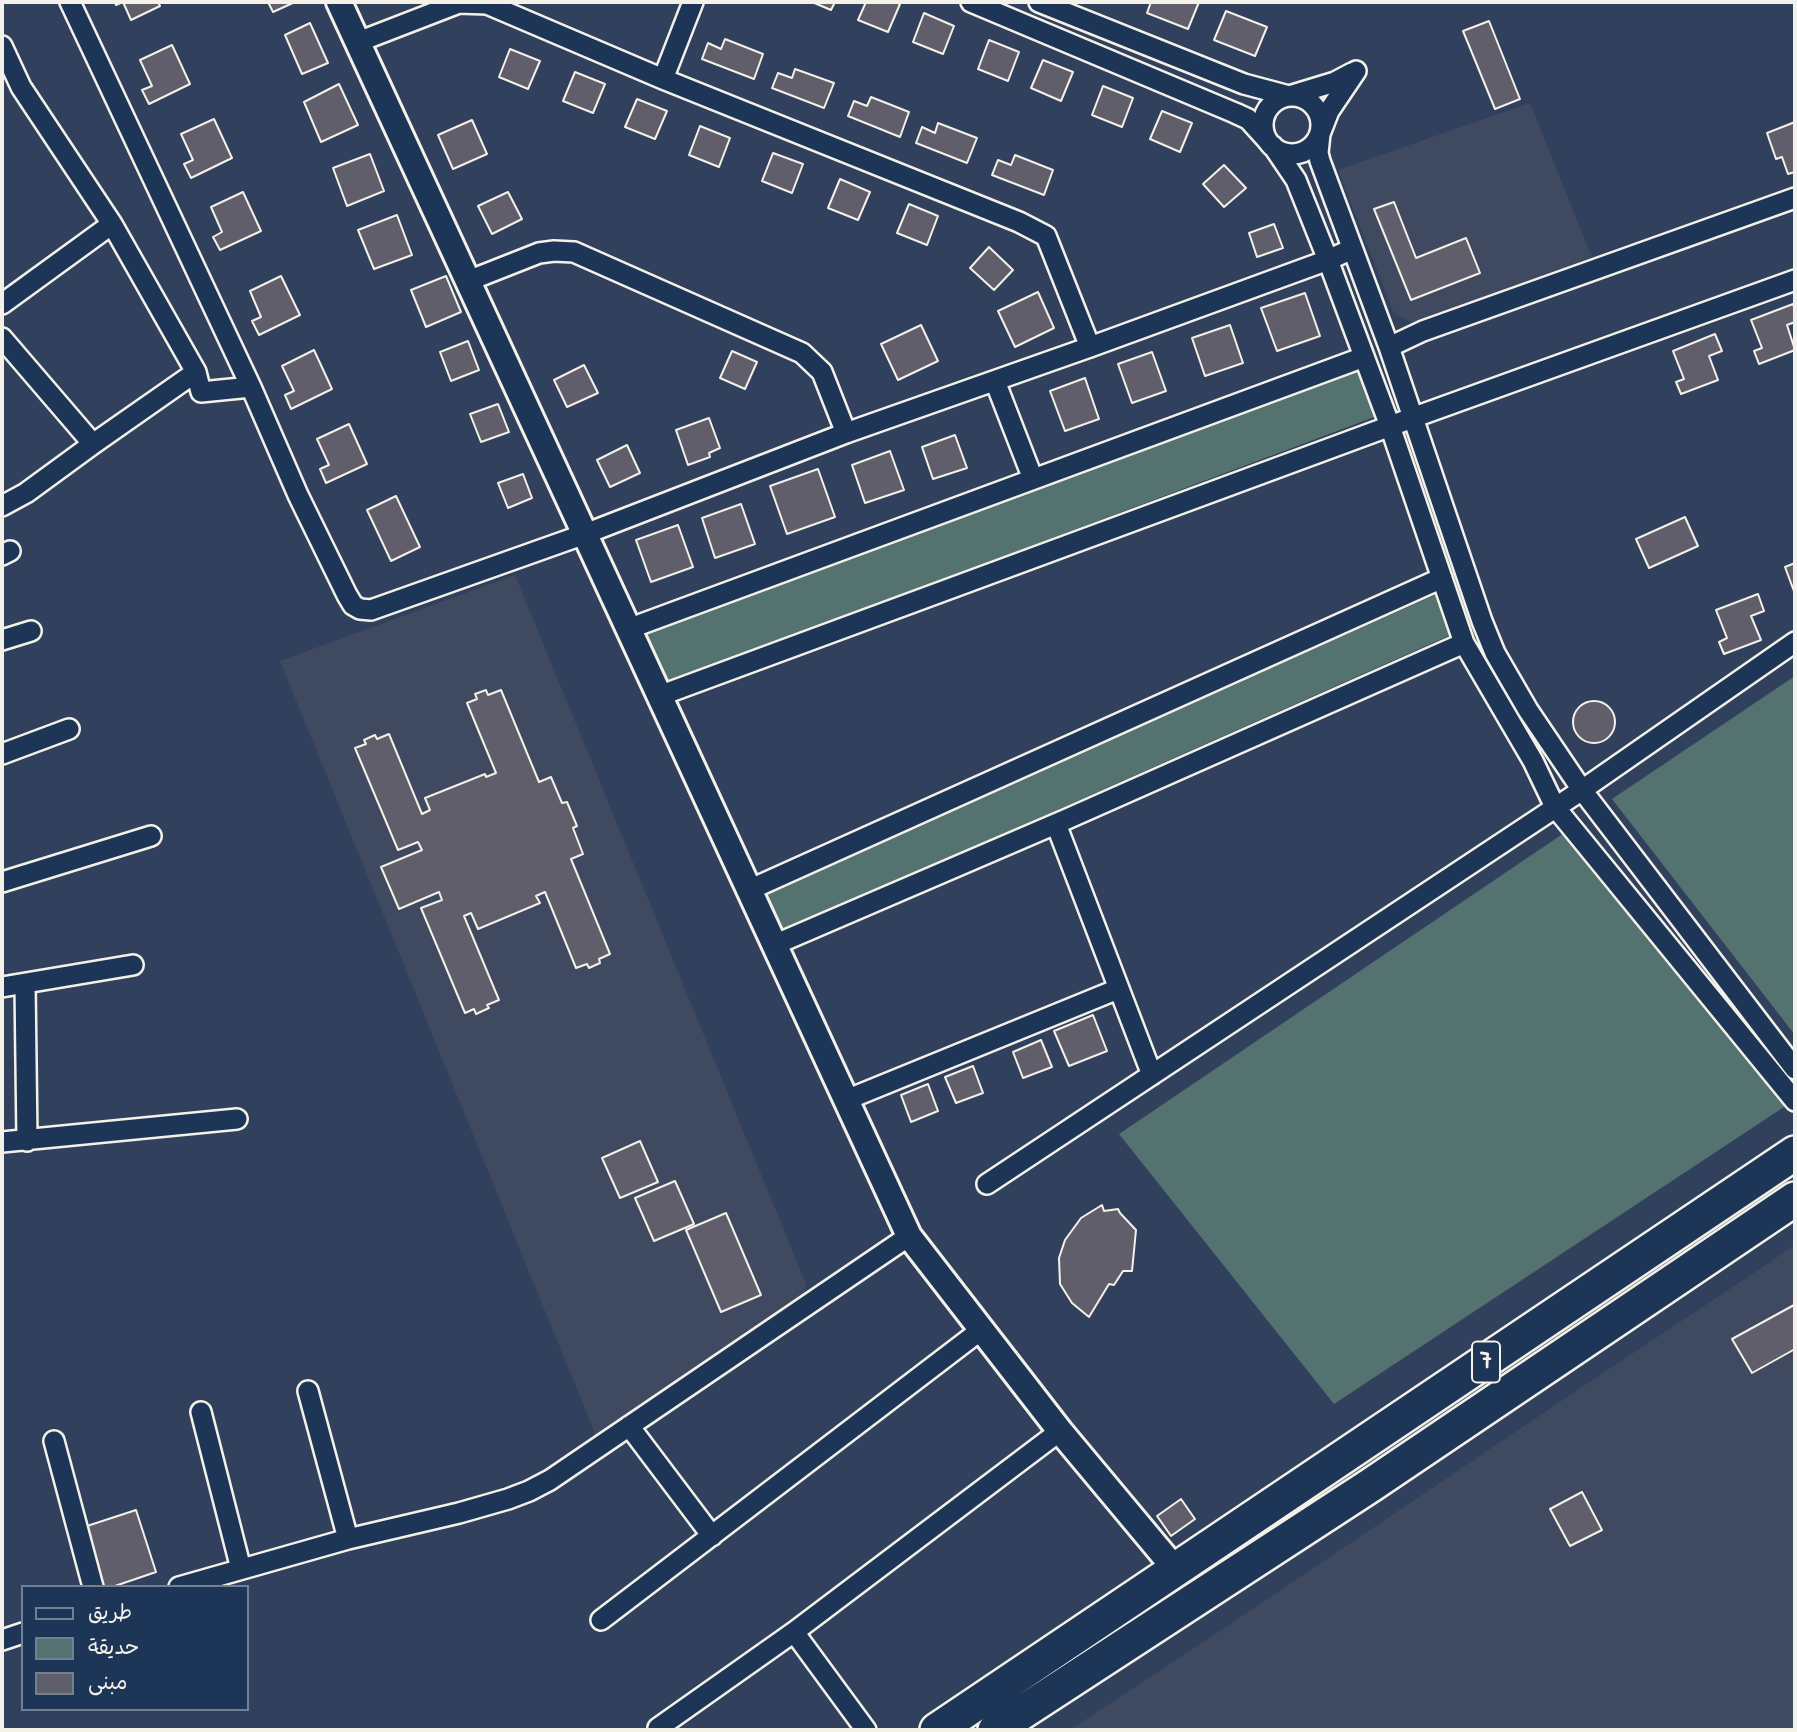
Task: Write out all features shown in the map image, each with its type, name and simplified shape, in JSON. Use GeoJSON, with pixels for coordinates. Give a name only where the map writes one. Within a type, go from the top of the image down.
{"type":"FeatureCollection","features":[{"type":"Feature","properties":{"kind":"highway","name":"7"},"geometry":{"type":"LineString","coordinates":[[937,1730],[1795,1153]]}},
{"type":"Feature","properties":{"kind":"highway","name":"7"},"geometry":{"type":"LineString","coordinates":[[995,1730],[1349,1499],[1795,1199]]}},
{"type":"Feature","properties":{"kind":"highway"},"geometry":{"type":"LineString","coordinates":[[1329,1467],[1349,1499]]}},
{"type":"Feature","properties":{"kind":"highway"},"geometry":{"type":"LineString","coordinates":[[1176,1570],[1188,1604]]}},
{"type":"Feature","properties":{"kind":"street"},"geometry":{"type":"LineString","coordinates":[[70,2],[251,387],[298,495],[347,595],[353,605],[360,609],[371,610],[584,534],[846,433],[1328,260],[1352,249]]}},
{"type":"Feature","properties":{"kind":"street"},"geometry":{"type":"LineString","coordinates":[[339,2],[909,1236],[1060,1431],[1176,1570]]}},
{"type":"Feature","properties":{"kind":"street"},"geometry":{"type":"LineString","coordinates":[[663,79],[693,2]]}},
{"type":"Feature","properties":{"kind":"street"},"geometry":{"type":"LineString","coordinates":[[971,2],[1236,113],[1248,119],[1270,143],[1287,153],[1303,152],[1310,148],[1320,134],[1329,111],[1356,71],[1335,82],[1274,103],[1265,116],[1264,132],[1270,143],[1296,180],[1328,260],[1390,426],[1464,643],[1533,761],[1555,807],[1795,1101]]}},
{"type":"Feature","properties":{"kind":"street"},"geometry":{"type":"LineString","coordinates":[[1039,2],[1244,83],[1305,100],[1317,111],[1321,126],[1318,153],[1322,172],[1389,347],[1495,653],[1528,710],[1582,790],[1795,1069]]}},
{"type":"Feature","properties":{"kind":"street"},"geometry":{"type":"LineString","coordinates":[[358,42],[460,3],[487,4],[663,79],[1019,222],[1046,236],[1090,346]]}},
{"type":"Feature","properties":{"kind":"street"},"geometry":{"type":"LineString","coordinates":[[2,46],[21,87],[112,223],[196,372],[201,392],[251,387]]}},
{"type":"Feature","properties":{"kind":"street"},"geometry":{"type":"LineString","coordinates":[[2,92],[21,87]]}},
{"type":"Feature","properties":{"kind":"street"},"geometry":{"type":"LineString","coordinates":[[1389,347],[1423,331],[1795,198]]}},
{"type":"Feature","properties":{"kind":"street"},"geometry":{"type":"LineString","coordinates":[[2,304],[112,223]]}},
{"type":"Feature","properties":{"kind":"street"},"geometry":{"type":"LineString","coordinates":[[468,281],[539,253],[574,252],[802,353],[822,372],[846,433]]}},
{"type":"Feature","properties":{"kind":"street"},"geometry":{"type":"LineString","coordinates":[[659,696],[1390,426],[1795,280]]}},
{"type":"Feature","properties":{"kind":"street"},"geometry":{"type":"LineString","coordinates":[[2,338],[93,443]]}},
{"type":"Feature","properties":{"kind":"street"},"geometry":{"type":"LineString","coordinates":[[628,629],[1364,356]]}},
{"type":"Feature","properties":{"kind":"street"},"geometry":{"type":"LineString","coordinates":[[2,506],[26,493],[196,372]]}},
{"type":"Feature","properties":{"kind":"street"},"geometry":{"type":"LineString","coordinates":[[995,380],[1033,479]]}},
{"type":"Feature","properties":{"kind":"street"},"geometry":{"type":"LineString","coordinates":[[749,890],[1442,578]]}},
{"type":"Feature","properties":{"kind":"street"},"geometry":{"type":"LineString","coordinates":[[2,640],[31,631]]}},
{"type":"Feature","properties":{"kind":"street"},"geometry":{"type":"LineString","coordinates":[[987,1184],[1582,790],[1795,642]]}},
{"type":"Feature","properties":{"kind":"street"},"geometry":{"type":"LineString","coordinates":[[774,945],[1056,824],[1464,643]]}},
{"type":"Feature","properties":{"kind":"street"},"geometry":{"type":"LineString","coordinates":[[2,754],[69,729]]}},
{"type":"Feature","properties":{"kind":"street"},"geometry":{"type":"LineString","coordinates":[[1056,824],[1152,1075]]}},
{"type":"Feature","properties":{"kind":"street"},"geometry":{"type":"LineString","coordinates":[[2,882],[151,836]]}},
{"type":"Feature","properties":{"kind":"street"},"geometry":{"type":"LineString","coordinates":[[2,987],[133,965]]}},
{"type":"Feature","properties":{"kind":"street"},"geometry":{"type":"LineString","coordinates":[[25,984],[27,1141]]}},
{"type":"Feature","properties":{"kind":"street"},"geometry":{"type":"LineString","coordinates":[[846,1100],[1118,989]]}},
{"type":"Feature","properties":{"kind":"street"},"geometry":{"type":"LineString","coordinates":[[2,1142],[237,1119]]}},
{"type":"Feature","properties":{"kind":"street"},"geometry":{"type":"LineString","coordinates":[[186,1585],[348,1539],[460,1513],[529,1491],[550,1480],[909,1236]]}},
{"type":"Feature","properties":{"kind":"street"},"geometry":{"type":"LineString","coordinates":[[601,1620],[981,1330]]}},
{"type":"Feature","properties":{"kind":"street"},"geometry":{"type":"LineString","coordinates":[[308,1391],[348,1539]]}},
{"type":"Feature","properties":{"kind":"street"},"geometry":{"type":"LineString","coordinates":[[201,1412],[241,1569]]}},
{"type":"Feature","properties":{"kind":"street"},"geometry":{"type":"LineString","coordinates":[[629,1426],[712,1536]]}},
{"type":"Feature","properties":{"kind":"street"},"geometry":{"type":"LineString","coordinates":[[657,1728],[794,1632],[1060,1431]]}},
{"type":"Feature","properties":{"kind":"street"},"geometry":{"type":"LineString","coordinates":[[54,1441],[92,1585]]}},
{"type":"Feature","properties":{"kind":"street"},"geometry":{"type":"LineString","coordinates":[[794,1632],[866,1730]]}},
{"type":"Feature","properties":{"kind":"street"},"geometry":{"type":"LineString","coordinates":[[2,1640],[21,1634]]}},
{"type":"Feature","properties":{"kind":"shaded area"},"geometry":{"type":"Polygon","coordinates":[[[1530,103],[1592,257],[1415,324],[1394,314],[1338,170],[1530,103]]]}},
{"type":"Feature","properties":{"kind":"shaded area"},"geometry":{"type":"Polygon","coordinates":[[[515,575],[806,1284],[803,1297],[596,1436],[280,661],[515,575]]]}},
{"type":"Feature","properties":{"kind":"shaded area"},"geometry":{"type":"Polygon","coordinates":[[[1795,1244],[1795,1730],[1070,1730],[1772,1261],[1795,1244]]]}},
{"type":"Feature","properties":{"kind":"green space"},"geometry":{"type":"Polygon","coordinates":[[[1358,367],[1377,416],[666,683],[647,634],[1358,367]]]}},
{"type":"Feature","properties":{"kind":"green space"},"geometry":{"type":"Polygon","coordinates":[[[1437,594],[1455,633],[783,932],[765,893],[1437,594]]]}},
{"type":"Feature","properties":{"kind":"green space"},"geometry":{"type":"Polygon","coordinates":[[[1795,676],[1795,1035],[1612,799],[1795,676]]]}},
{"type":"Feature","properties":{"kind":"green space"},"geometry":{"type":"Polygon","coordinates":[[[1567,831],[1787,1105],[1334,1404],[1119,1134],[1567,831]]]}},
{"type":"Feature","properties":{"kind":"building"},"geometry":{"type":"Polygon","coordinates":[[[123,2],[158,2],[160,6],[131,20],[123,2]]]}},
{"type":"Feature","properties":{"kind":"building"},"geometry":{"type":"Polygon","coordinates":[[[268,2],[295,2],[273,12],[268,2]]]}},
{"type":"Feature","properties":{"kind":"building"},"geometry":{"type":"Polygon","coordinates":[[[812,2],[835,2],[831,10],[812,2]]]}},
{"type":"Feature","properties":{"kind":"building"},"geometry":{"type":"Polygon","coordinates":[[[866,2],[900,4],[888,32],[858,20],[866,2]]]}},
{"type":"Feature","properties":{"kind":"building"},"geometry":{"type":"Polygon","coordinates":[[[1151,2],[1199,2],[1188,29],[1147,13],[1151,2]]]}},
{"type":"Feature","properties":{"kind":"building"},"geometry":{"type":"Polygon","coordinates":[[[1226,11],[1267,27],[1255,56],[1214,40],[1226,11]]]}},
{"type":"Feature","properties":{"kind":"building"},"geometry":{"type":"Polygon","coordinates":[[[924,13],[954,26],[943,54],[913,42],[924,13]]]}},
{"type":"Feature","properties":{"kind":"building"},"geometry":{"type":"Polygon","coordinates":[[[1489,21],[1520,99],[1495,109],[1463,31],[1489,21]]]}},
{"type":"Feature","properties":{"kind":"building"},"geometry":{"type":"Polygon","coordinates":[[[310,23],[328,63],[302,74],[285,35],[310,23]]]}},
{"type":"Feature","properties":{"kind":"building"},"geometry":{"type":"Polygon","coordinates":[[[725,39],[763,54],[754,79],[702,59],[708,43],[721,49],[725,39]]]}},
{"type":"Feature","properties":{"kind":"building"},"geometry":{"type":"Polygon","coordinates":[[[989,40],[1019,52],[1008,81],[978,69],[989,40]]]}},
{"type":"Feature","properties":{"kind":"building"},"geometry":{"type":"Polygon","coordinates":[[[172,45],[190,84],[149,104],[142,90],[152,86],[140,60],[172,45]]]}},
{"type":"Feature","properties":{"kind":"building"},"geometry":{"type":"Polygon","coordinates":[[[510,49],[540,61],[528,89],[499,77],[510,49]]]}},
{"type":"Feature","properties":{"kind":"building"},"geometry":{"type":"Polygon","coordinates":[[[1043,60],[1073,72],[1061,101],[1031,88],[1043,60]]]}},
{"type":"Feature","properties":{"kind":"building"},"geometry":{"type":"Polygon","coordinates":[[[795,69],[834,83],[824,108],[772,88],[778,73],[792,78],[795,69]]]}},
{"type":"Feature","properties":{"kind":"building"},"geometry":{"type":"Polygon","coordinates":[[[575,72],[605,84],[593,113],[563,101],[575,72]]]}},
{"type":"Feature","properties":{"kind":"building"},"geometry":{"type":"Polygon","coordinates":[[[339,84],[358,125],[321,142],[304,102],[339,84]]]}},
{"type":"Feature","properties":{"kind":"building"},"geometry":{"type":"Polygon","coordinates":[[[1103,86],[1133,98],[1122,127],[1092,115],[1103,86]]]}},
{"type":"Feature","properties":{"kind":"building"},"geometry":{"type":"Polygon","coordinates":[[[871,97],[909,112],[900,137],[848,116],[854,101],[867,106],[871,97]]]}},
{"type":"Feature","properties":{"kind":"building"},"geometry":{"type":"Polygon","coordinates":[[[637,99],[667,111],[655,139],[625,127],[637,99]]]}},
{"type":"Feature","properties":{"kind":"building"},"geometry":{"type":"Polygon","coordinates":[[[1162,111],[1192,123],[1180,152],[1150,139],[1162,111]]]}},
{"type":"Feature","properties":{"kind":"building"},"geometry":{"type":"Polygon","coordinates":[[[214,119],[232,158],[191,178],[184,164],[193,160],[181,134],[214,119]]]}},
{"type":"Feature","properties":{"kind":"building"},"geometry":{"type":"Polygon","coordinates":[[[472,120],[487,154],[453,169],[438,135],[472,120]]]}},
{"type":"Feature","properties":{"kind":"building"},"geometry":{"type":"Polygon","coordinates":[[[1795,122],[1795,172],[1788,174],[1782,157],[1776,159],[1767,133],[1795,122]]]}},
{"type":"Feature","properties":{"kind":"building"},"geometry":{"type":"Polygon","coordinates":[[[938,123],[977,138],[967,163],[916,143],[922,127],[935,133],[938,123]]]}},
{"type":"Feature","properties":{"kind":"building"},"geometry":{"type":"Polygon","coordinates":[[[700,126],[730,138],[719,167],[689,155],[700,126]]]}},
{"type":"Feature","properties":{"kind":"building"},"geometry":{"type":"Polygon","coordinates":[[[773,153],[803,164],[792,193],[762,181],[773,153]]]}},
{"type":"Feature","properties":{"kind":"building"},"geometry":{"type":"Polygon","coordinates":[[[370,154],[384,191],[347,206],[333,168],[370,154]]]}},
{"type":"Feature","properties":{"kind":"building"},"geometry":{"type":"Polygon","coordinates":[[[1015,155],[1053,170],[1044,195],[992,175],[998,160],[1011,165],[1015,155]]]}},
{"type":"Feature","properties":{"kind":"building"},"geometry":{"type":"Polygon","coordinates":[[[1224,165],[1246,188],[1224,207],[1203,184],[1224,165]]]}},
{"type":"Feature","properties":{"kind":"building"},"geometry":{"type":"Polygon","coordinates":[[[840,179],[870,192],[858,220],[828,208],[840,179]]]}},
{"type":"Feature","properties":{"kind":"building"},"geometry":{"type":"Polygon","coordinates":[[[243,192],[261,231],[220,250],[213,237],[222,232],[211,207],[243,192]]]}},
{"type":"Feature","properties":{"kind":"building"},"geometry":{"type":"Polygon","coordinates":[[[508,192],[522,219],[492,234],[478,206],[508,192]]]}},
{"type":"Feature","properties":{"kind":"building"},"geometry":{"type":"Polygon","coordinates":[[[1394,202],[1416,258],[1466,238],[1480,273],[1411,300],[1374,209],[1394,202]]]}},
{"type":"Feature","properties":{"kind":"building"},"geometry":{"type":"Polygon","coordinates":[[[909,204],[938,216],[927,245],[897,233],[909,204]]]}},
{"type":"Feature","properties":{"kind":"building"},"geometry":{"type":"Polygon","coordinates":[[[397,215],[412,255],[374,269],[358,230],[397,215]]]}},
{"type":"Feature","properties":{"kind":"building"},"geometry":{"type":"Polygon","coordinates":[[[1274,224],[1283,248],[1257,257],[1249,233],[1274,224]]]}},
{"type":"Feature","properties":{"kind":"building"},"geometry":{"type":"Polygon","coordinates":[[[989,247],[1013,270],[994,290],[970,268],[989,247]]]}},
{"type":"Feature","properties":{"kind":"building"},"geometry":{"type":"Polygon","coordinates":[[[281,276],[300,315],[259,335],[252,321],[261,317],[250,291],[281,276]]]}},
{"type":"Feature","properties":{"kind":"building"},"geometry":{"type":"Polygon","coordinates":[[[446,276],[461,312],[426,327],[411,290],[446,276]]]}},
{"type":"Feature","properties":{"kind":"building"},"geometry":{"type":"Polygon","coordinates":[[[1038,292],[1054,328],[1015,347],[998,311],[1038,292]]]}},
{"type":"Feature","properties":{"kind":"building"},"geometry":{"type":"Polygon","coordinates":[[[1305,293],[1320,336],[1277,351],[1261,308],[1305,293]]]}},
{"type":"Feature","properties":{"kind":"building"},"geometry":{"type":"Polygon","coordinates":[[[1793,304],[1795,322],[1787,325],[1795,350],[1759,364],[1754,351],[1762,348],[1751,320],[1793,304]]]}},
{"type":"Feature","properties":{"kind":"building"},"geometry":{"type":"Polygon","coordinates":[[[921,325],[938,361],[898,380],[881,344],[921,325]]]}},
{"type":"Feature","properties":{"kind":"building"},"geometry":{"type":"Polygon","coordinates":[[[1230,325],[1243,363],[1205,376],[1192,338],[1230,325]]]}},
{"type":"Feature","properties":{"kind":"building"},"geometry":{"type":"Polygon","coordinates":[[[1715,334],[1722,351],[1709,356],[1718,380],[1681,394],[1676,382],[1684,379],[1673,351],[1715,334]]]}},
{"type":"Feature","properties":{"kind":"building"},"geometry":{"type":"Polygon","coordinates":[[[468,341],[479,370],[451,381],[440,352],[468,341]]]}},
{"type":"Feature","properties":{"kind":"building"},"geometry":{"type":"Polygon","coordinates":[[[314,350],[332,389],[291,409],[285,395],[294,391],[282,366],[314,350]]]}},
{"type":"Feature","properties":{"kind":"building"},"geometry":{"type":"Polygon","coordinates":[[[732,351],[757,362],[745,389],[720,378],[732,351]]]}},
{"type":"Feature","properties":{"kind":"building"},"geometry":{"type":"Polygon","coordinates":[[[1152,352],[1166,391],[1132,403],[1118,364],[1152,352]]]}},
{"type":"Feature","properties":{"kind":"building"},"geometry":{"type":"Polygon","coordinates":[[[584,365],[598,393],[567,407],[554,380],[584,365]]]}},
{"type":"Feature","properties":{"kind":"building"},"geometry":{"type":"Polygon","coordinates":[[[1085,378],[1099,419],[1065,431],[1050,391],[1085,378]]]}},
{"type":"Feature","properties":{"kind":"building"},"geometry":{"type":"Polygon","coordinates":[[[498,404],[509,432],[481,442],[470,414],[498,404]]]}},
{"type":"Feature","properties":{"kind":"building"},"geometry":{"type":"Polygon","coordinates":[[[709,418],[720,448],[709,453],[710,457],[688,465],[676,430],[709,418]]]}},
{"type":"Feature","properties":{"kind":"building"},"geometry":{"type":"Polygon","coordinates":[[[349,424],[367,464],[326,483],[320,469],[329,465],[317,439],[349,424]]]}},
{"type":"Feature","properties":{"kind":"building"},"geometry":{"type":"Polygon","coordinates":[[[955,435],[967,468],[933,479],[922,447],[955,435]]]}},
{"type":"Feature","properties":{"kind":"building"},"geometry":{"type":"Polygon","coordinates":[[[627,445],[640,473],[610,487],[597,460],[627,445]]]}},
{"type":"Feature","properties":{"kind":"building"},"geometry":{"type":"Polygon","coordinates":[[[890,451],[904,490],[865,503],[852,465],[890,451]]]}},
{"type":"Feature","properties":{"kind":"building"},"geometry":{"type":"Polygon","coordinates":[[[818,469],[835,517],[787,534],[770,486],[818,469]]]}},
{"type":"Feature","properties":{"kind":"building"},"geometry":{"type":"Polygon","coordinates":[[[523,474],[532,498],[508,508],[498,483],[523,474]]]}},
{"type":"Feature","properties":{"kind":"building"},"geometry":{"type":"Polygon","coordinates":[[[396,496],[420,547],[391,561],[367,510],[396,496]]]}},
{"type":"Feature","properties":{"kind":"building"},"geometry":{"type":"Polygon","coordinates":[[[741,504],[755,544],[715,558],[702,518],[741,504]]]}},
{"type":"Feature","properties":{"kind":"building"},"geometry":{"type":"Polygon","coordinates":[[[1685,517],[1698,546],[1649,568],[1636,539],[1685,517]]]}},
{"type":"Feature","properties":{"kind":"building"},"geometry":{"type":"Polygon","coordinates":[[[678,525],[693,567],[651,582],[636,540],[678,525]]]}},
{"type":"Feature","properties":{"kind":"building"},"geometry":{"type":"Polygon","coordinates":[[[1795,563],[1795,594],[1785,567],[1795,563]]]}},
{"type":"Feature","properties":{"kind":"building"},"geometry":{"type":"Polygon","coordinates":[[[1758,594],[1764,611],[1751,616],[1761,640],[1724,654],[1719,642],[1727,638],[1716,610],[1758,594]]]}},
{"type":"Feature","properties":{"kind":"building"},"geometry":{"type":"Polygon","coordinates":[[[486,690],[488,695],[501,690],[539,782],[551,777],[562,803],[567,802],[577,826],[573,828],[583,854],[571,859],[610,954],[589,968],[587,964],[576,968],[545,892],[536,896],[540,903],[478,929],[471,913],[464,916],[499,1000],[476,1014],[474,1009],[465,1013],[421,908],[442,900],[439,892],[399,909],[381,867],[422,850],[418,842],[398,850],[355,748],[366,744],[364,740],[375,735],[377,739],[389,734],[422,814],[430,810],[425,798],[485,774],[486,777],[496,773],[467,703],[477,699],[475,694],[486,690]]]}},
{"type":"Feature","properties":{"kind":"building"},"geometry":{"type":"Polygon","coordinates":[[[1594,701],[1609,707],[1615,722],[1609,737],[1594,743],[1579,737],[1573,722],[1579,707],[1594,701]]]}},
{"type":"Feature","properties":{"kind":"building"},"geometry":{"type":"Polygon","coordinates":[[[1093,1015],[1107,1051],[1069,1066],[1054,1031],[1093,1015]]]}},
{"type":"Feature","properties":{"kind":"building"},"geometry":{"type":"Polygon","coordinates":[[[1041,1040],[1052,1067],[1023,1078],[1013,1052],[1041,1040]]]}},
{"type":"Feature","properties":{"kind":"building"},"geometry":{"type":"Polygon","coordinates":[[[973,1066],[983,1093],[956,1103],[945,1077],[973,1066]]]}},
{"type":"Feature","properties":{"kind":"building"},"geometry":{"type":"Polygon","coordinates":[[[928,1084],[938,1111],[911,1122],[901,1095],[928,1084]]]}},
{"type":"Feature","properties":{"kind":"building"},"geometry":{"type":"Polygon","coordinates":[[[640,1141],[658,1182],[620,1198],[602,1158],[640,1141]]]}},
{"type":"Feature","properties":{"kind":"building"},"geometry":{"type":"Polygon","coordinates":[[[675,1181],[694,1224],[654,1241],[635,1198],[675,1181]]]}},
{"type":"Feature","properties":{"kind":"building"},"geometry":{"type":"Polygon","coordinates":[[[1102,1205],[1104,1211],[1118,1209],[1136,1230],[1132,1271],[1123,1271],[1114,1285],[1109,1284],[1089,1317],[1072,1303],[1060,1284],[1059,1258],[1065,1240],[1081,1218],[1102,1205]]]}},
{"type":"Feature","properties":{"kind":"building"},"geometry":{"type":"Polygon","coordinates":[[[726,1213],[761,1295],[721,1312],[686,1230],[726,1213]]]}},
{"type":"Feature","properties":{"kind":"building"},"geometry":{"type":"Polygon","coordinates":[[[1794,1305],[1795,1349],[1752,1373],[1732,1339],[1794,1305]]]}},
{"type":"Feature","properties":{"kind":"building"},"geometry":{"type":"Polygon","coordinates":[[[1582,1492],[1602,1530],[1570,1546],[1550,1509],[1582,1492]]]}},
{"type":"Feature","properties":{"kind":"building"},"geometry":{"type":"Polygon","coordinates":[[[1181,1499],[1195,1519],[1171,1536],[1157,1516],[1181,1499]]]}},
{"type":"Feature","properties":{"kind":"building"},"geometry":{"type":"Polygon","coordinates":[[[136,1510],[156,1572],[118,1585],[103,1585],[84,1527],[136,1510]]]}}]}
